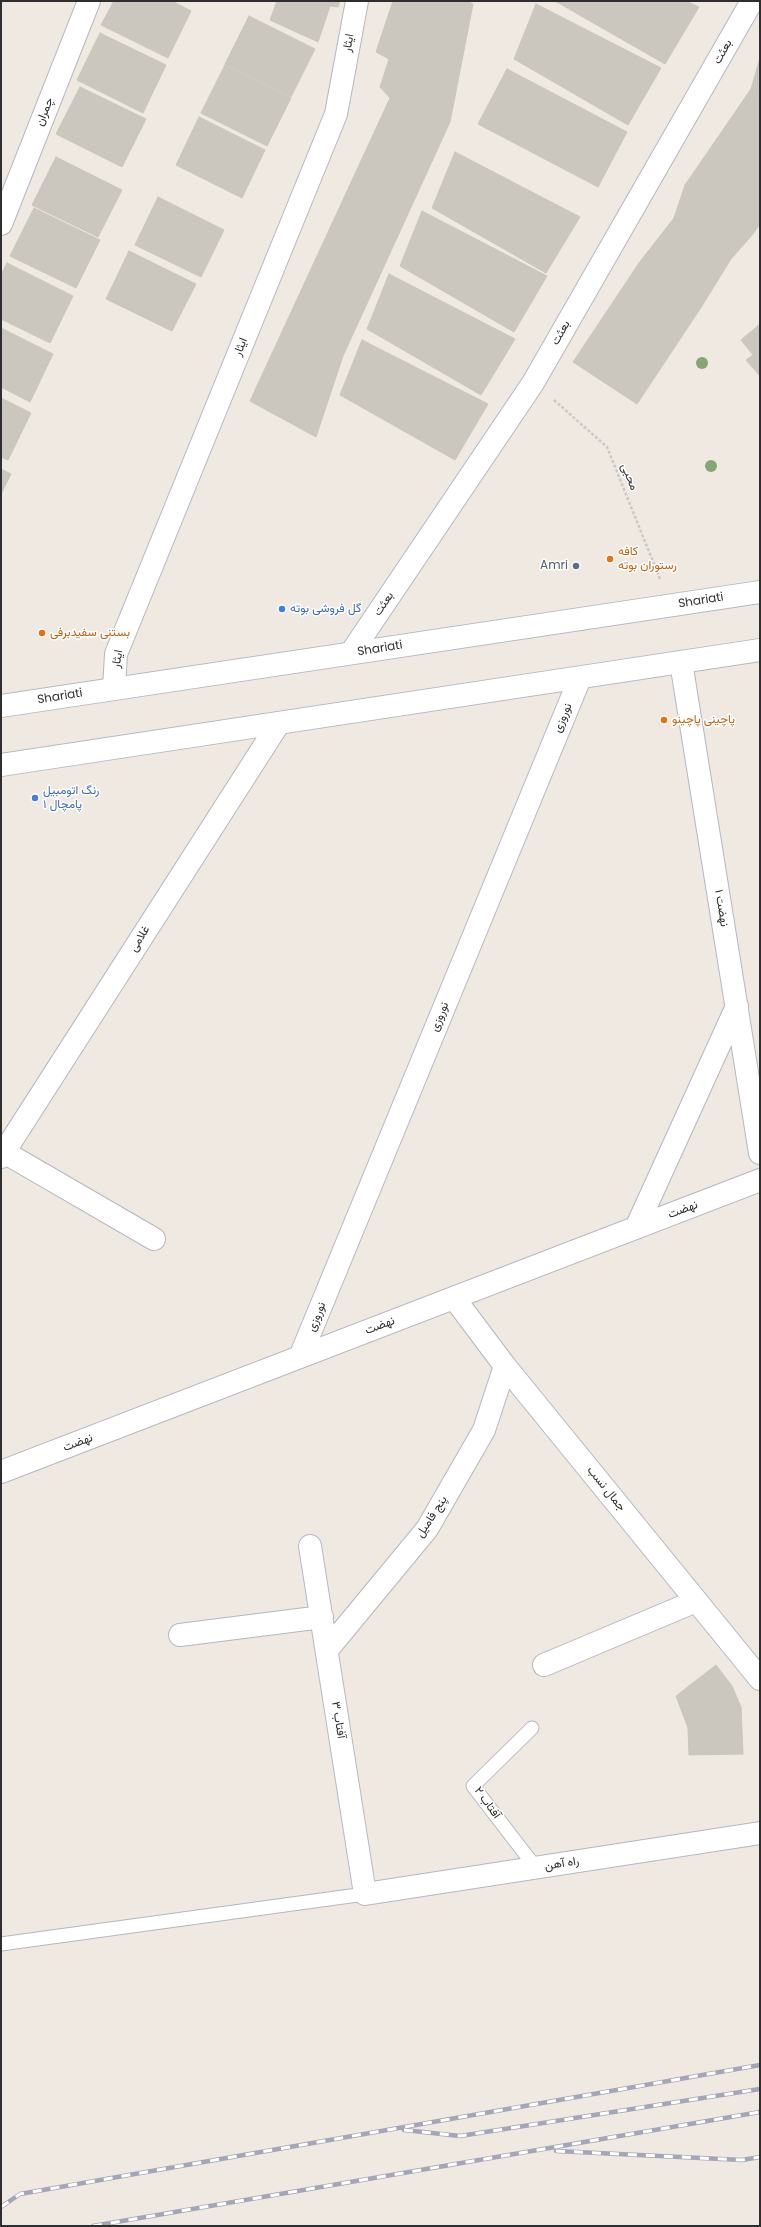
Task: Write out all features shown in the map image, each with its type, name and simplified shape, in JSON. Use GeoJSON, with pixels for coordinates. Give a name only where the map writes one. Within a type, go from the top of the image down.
{"type":"FeatureCollection","features":[{"type":"Feature","properties":{"kind":"street","name":"چمران"},"geometry":{"type":"LineString","coordinates":[[1,224],[89,1]]}},
{"type":"Feature","properties":{"kind":"street","name":"ایثار"},"geometry":{"type":"LineString","coordinates":[[114,689],[116,654],[336,114],[357,1]]}},
{"type":"Feature","properties":{"kind":"street","name":"بعثت"},"geometry":{"type":"LineString","coordinates":[[351,653],[533,383],[752,1]]}},
{"type":"Feature","properties":{"kind":"street","name":"Shariati"},"geometry":{"type":"LineString","coordinates":[[1,706],[760,592]]}},
{"type":"Feature","properties":{"kind":"street"},"geometry":{"type":"LineString","coordinates":[[1,766],[760,650]]}},
{"type":"Feature","properties":{"kind":"street","name":"نهضت ۱"},"geometry":{"type":"LineString","coordinates":[[681,662],[760,1154]]}},
{"type":"Feature","properties":{"kind":"street","name":"نوروزی"},"geometry":{"type":"LineString","coordinates":[[300,1357],[580,678]]}},
{"type":"Feature","properties":{"kind":"street","name":"غلامی"},"geometry":{"type":"LineString","coordinates":[[3,1155],[279,723]]}},
{"type":"Feature","properties":{"kind":"street"},"geometry":{"type":"LineString","coordinates":[[636,1228],[737,1006]]}},
{"type":"Feature","properties":{"kind":"street"},"geometry":{"type":"LineString","coordinates":[[3,1155],[154,1239]]}},
{"type":"Feature","properties":{"kind":"street","name":"نهضت"},"geometry":{"type":"LineString","coordinates":[[1,1472],[760,1180]]}},
{"type":"Feature","properties":{"kind":"street","name":"جمال نسب"},"geometry":{"type":"LineString","coordinates":[[454,1298],[505,1366],[760,1679]]}},
{"type":"Feature","properties":{"kind":"street","name":"پنج فامیل"},"geometry":{"type":"LineString","coordinates":[[327,1650],[427,1529],[484,1430],[505,1366]]}},
{"type":"Feature","properties":{"kind":"street","name":"آفتاب ۳"},"geometry":{"type":"LineString","coordinates":[[310,1546],[365,1894]]}},
{"type":"Feature","properties":{"kind":"street"},"geometry":{"type":"LineString","coordinates":[[544,1665],[696,1601]]}},
{"type":"Feature","properties":{"kind":"street"},"geometry":{"type":"LineString","coordinates":[[180,1635],[322,1617]]}},
{"type":"Feature","properties":{"kind":"street","name":"راه آهن"},"geometry":{"type":"LineString","coordinates":[[365,1894],[760,1833]]}},
{"type":"Feature","properties":{"kind":"lane","name":"آفتاب ۲"},"geometry":{"type":"LineString","coordinates":[[532,1728],[473,1786],[536,1868]]}},
{"type":"Feature","properties":{"kind":"lane"},"geometry":{"type":"LineString","coordinates":[[1,1944],[365,1894]]}},
{"type":"Feature","properties":{"kind":"path","name":"محبی"},"geometry":{"type":"LineString","coordinates":[[533,383],[607,447],[671,605]]}},
{"type":"Feature","properties":{"kind":"building"},"geometry":{"type":"Polygon","coordinates":[[[114,1],[172,1],[191,11],[168,58],[101,25],[114,1]]]}},
{"type":"Feature","properties":{"kind":"building"},"geometry":{"type":"Polygon","coordinates":[[[277,1],[340,1],[338,7],[330,6],[318,42],[270,20],[277,1]]]}},
{"type":"Feature","properties":{"kind":"building"},"geometry":{"type":"Polygon","coordinates":[[[393,1],[466,1],[473,4],[450,122],[343,356],[316,437],[250,401],[390,98],[380,87],[389,59],[376,52],[393,1]]]}},
{"type":"Feature","properties":{"kind":"building"},"geometry":{"type":"Polygon","coordinates":[[[555,1],[686,1],[699,7],[665,64],[555,1]]]}},
{"type":"Feature","properties":{"kind":"building"},"geometry":{"type":"Polygon","coordinates":[[[536,4],[661,68],[628,125],[514,59],[536,4]]]}},
{"type":"Feature","properties":{"kind":"building"},"geometry":{"type":"Polygon","coordinates":[[[249,16],[315,49],[291,97],[225,64],[249,16]]]}},
{"type":"Feature","properties":{"kind":"building"},"geometry":{"type":"Polygon","coordinates":[[[100,33],[166,65],[143,113],[77,80],[100,33]]]}},
{"type":"Feature","properties":{"kind":"building"},"geometry":{"type":"Polygon","coordinates":[[[760,58],[760,96],[751,89],[760,58]]]}},
{"type":"Feature","properties":{"kind":"building"},"geometry":{"type":"Polygon","coordinates":[[[225,65],[291,98],[267,146],[201,113],[225,65]]]}},
{"type":"Feature","properties":{"kind":"building"},"geometry":{"type":"Polygon","coordinates":[[[507,69],[627,132],[598,187],[478,124],[507,69]]]}},
{"type":"Feature","properties":{"kind":"building"},"geometry":{"type":"Polygon","coordinates":[[[80,87],[146,119],[122,167],[56,134],[80,87]]]}},
{"type":"Feature","properties":{"kind":"building"},"geometry":{"type":"Polygon","coordinates":[[[751,89],[760,96],[760,224],[753,234],[685,185],[751,89]]]}},
{"type":"Feature","properties":{"kind":"building"},"geometry":{"type":"Polygon","coordinates":[[[199,117],[265,150],[242,198],[176,165],[199,117]]]}},
{"type":"Feature","properties":{"kind":"building"},"geometry":{"type":"Polygon","coordinates":[[[455,152],[580,217],[546,273],[432,208],[455,152]]]}},
{"type":"Feature","properties":{"kind":"building"},"geometry":{"type":"Polygon","coordinates":[[[56,157],[122,190],[98,237],[32,205],[56,157]]]}},
{"type":"Feature","properties":{"kind":"building"},"geometry":{"type":"Polygon","coordinates":[[[685,185],[753,234],[731,259],[674,218],[685,185]]]}},
{"type":"Feature","properties":{"kind":"building"},"geometry":{"type":"Polygon","coordinates":[[[158,197],[224,230],[201,277],[135,245],[158,197]]]}},
{"type":"Feature","properties":{"kind":"building"},"geometry":{"type":"Polygon","coordinates":[[[34,208],[100,240],[76,288],[10,256],[34,208]]]}},
{"type":"Feature","properties":{"kind":"building"},"geometry":{"type":"Polygon","coordinates":[[[422,211],[547,276],[514,332],[400,266],[422,211]]]}},
{"type":"Feature","properties":{"kind":"building"},"geometry":{"type":"Polygon","coordinates":[[[674,218],[731,259],[702,306],[639,263],[674,218]]]}},
{"type":"Feature","properties":{"kind":"building"},"geometry":{"type":"Polygon","coordinates":[[[129,251],[196,284],[172,331],[106,299],[129,251]]]}},
{"type":"Feature","properties":{"kind":"building"},"geometry":{"type":"Polygon","coordinates":[[[7,263],[73,296],[50,343],[1,319],[1,275],[7,263]]]}},
{"type":"Feature","properties":{"kind":"building"},"geometry":{"type":"Polygon","coordinates":[[[639,263],[702,306],[637,404],[573,362],[639,263]]]}},
{"type":"Feature","properties":{"kind":"building"},"geometry":{"type":"Polygon","coordinates":[[[389,274],[515,339],[481,395],[367,329],[389,274]]]}},
{"type":"Feature","properties":{"kind":"building"},"geometry":{"type":"Polygon","coordinates":[[[760,324],[760,376],[746,360],[753,355],[741,340],[760,324]]]}},
{"type":"Feature","properties":{"kind":"building"},"geometry":{"type":"Polygon","coordinates":[[[1,328],[53,354],[30,402],[1,387],[1,328]]]}},
{"type":"Feature","properties":{"kind":"building"},"geometry":{"type":"Polygon","coordinates":[[[362,340],[488,404],[455,460],[340,395],[362,340]]]}},
{"type":"Feature","properties":{"kind":"building"},"geometry":{"type":"Polygon","coordinates":[[[1,398],[31,413],[8,460],[1,457],[1,398]]]}},
{"type":"Feature","properties":{"kind":"building"},"geometry":{"type":"Polygon","coordinates":[[[1,469],[11,474],[1,494],[1,469]]]}},
{"type":"Feature","properties":{"kind":"building"},"geometry":{"type":"Polygon","coordinates":[[[716,1665],[732,1686],[741,1707],[743,1754],[689,1755],[688,1728],[676,1696],[716,1665]]]}},
{"type":"Feature","properties":{"kind":"railway"},"geometry":{"type":"LineString","coordinates":[[1,2207],[20,2194],[760,2065]]}},
{"type":"Feature","properties":{"kind":"railway"},"geometry":{"type":"LineString","coordinates":[[404,2130],[460,2136],[760,2089]]}},
{"type":"Feature","properties":{"kind":"railway"},"geometry":{"type":"LineString","coordinates":[[93,2226],[760,2112]]}},
{"type":"Feature","properties":{"kind":"railway"},"geometry":{"type":"LineString","coordinates":[[556,2151],[742,2160],[760,2157]]}},
{"type":"Feature","properties":{"kind":"place","name":"کافه رستوران بوته"},"geometry":{"type":"Point","coordinates":[610,559]}},
{"type":"Feature","properties":{"kind":"place","name":"Amri"},"geometry":{"type":"Point","coordinates":[576,566]}},
{"type":"Feature","properties":{"kind":"place","name":"گل فروشی بوته"},"geometry":{"type":"Point","coordinates":[282,609]}},
{"type":"Feature","properties":{"kind":"place","name":"بستنی سفیدبرفی"},"geometry":{"type":"Point","coordinates":[42,633]}},
{"type":"Feature","properties":{"kind":"place","name":"پاچینی پاچینو"},"geometry":{"type":"Point","coordinates":[664,720]}},
{"type":"Feature","properties":{"kind":"place","name":"رنگ اتومبیل پامچال ۱"},"geometry":{"type":"Point","coordinates":[35,798]}}]}
